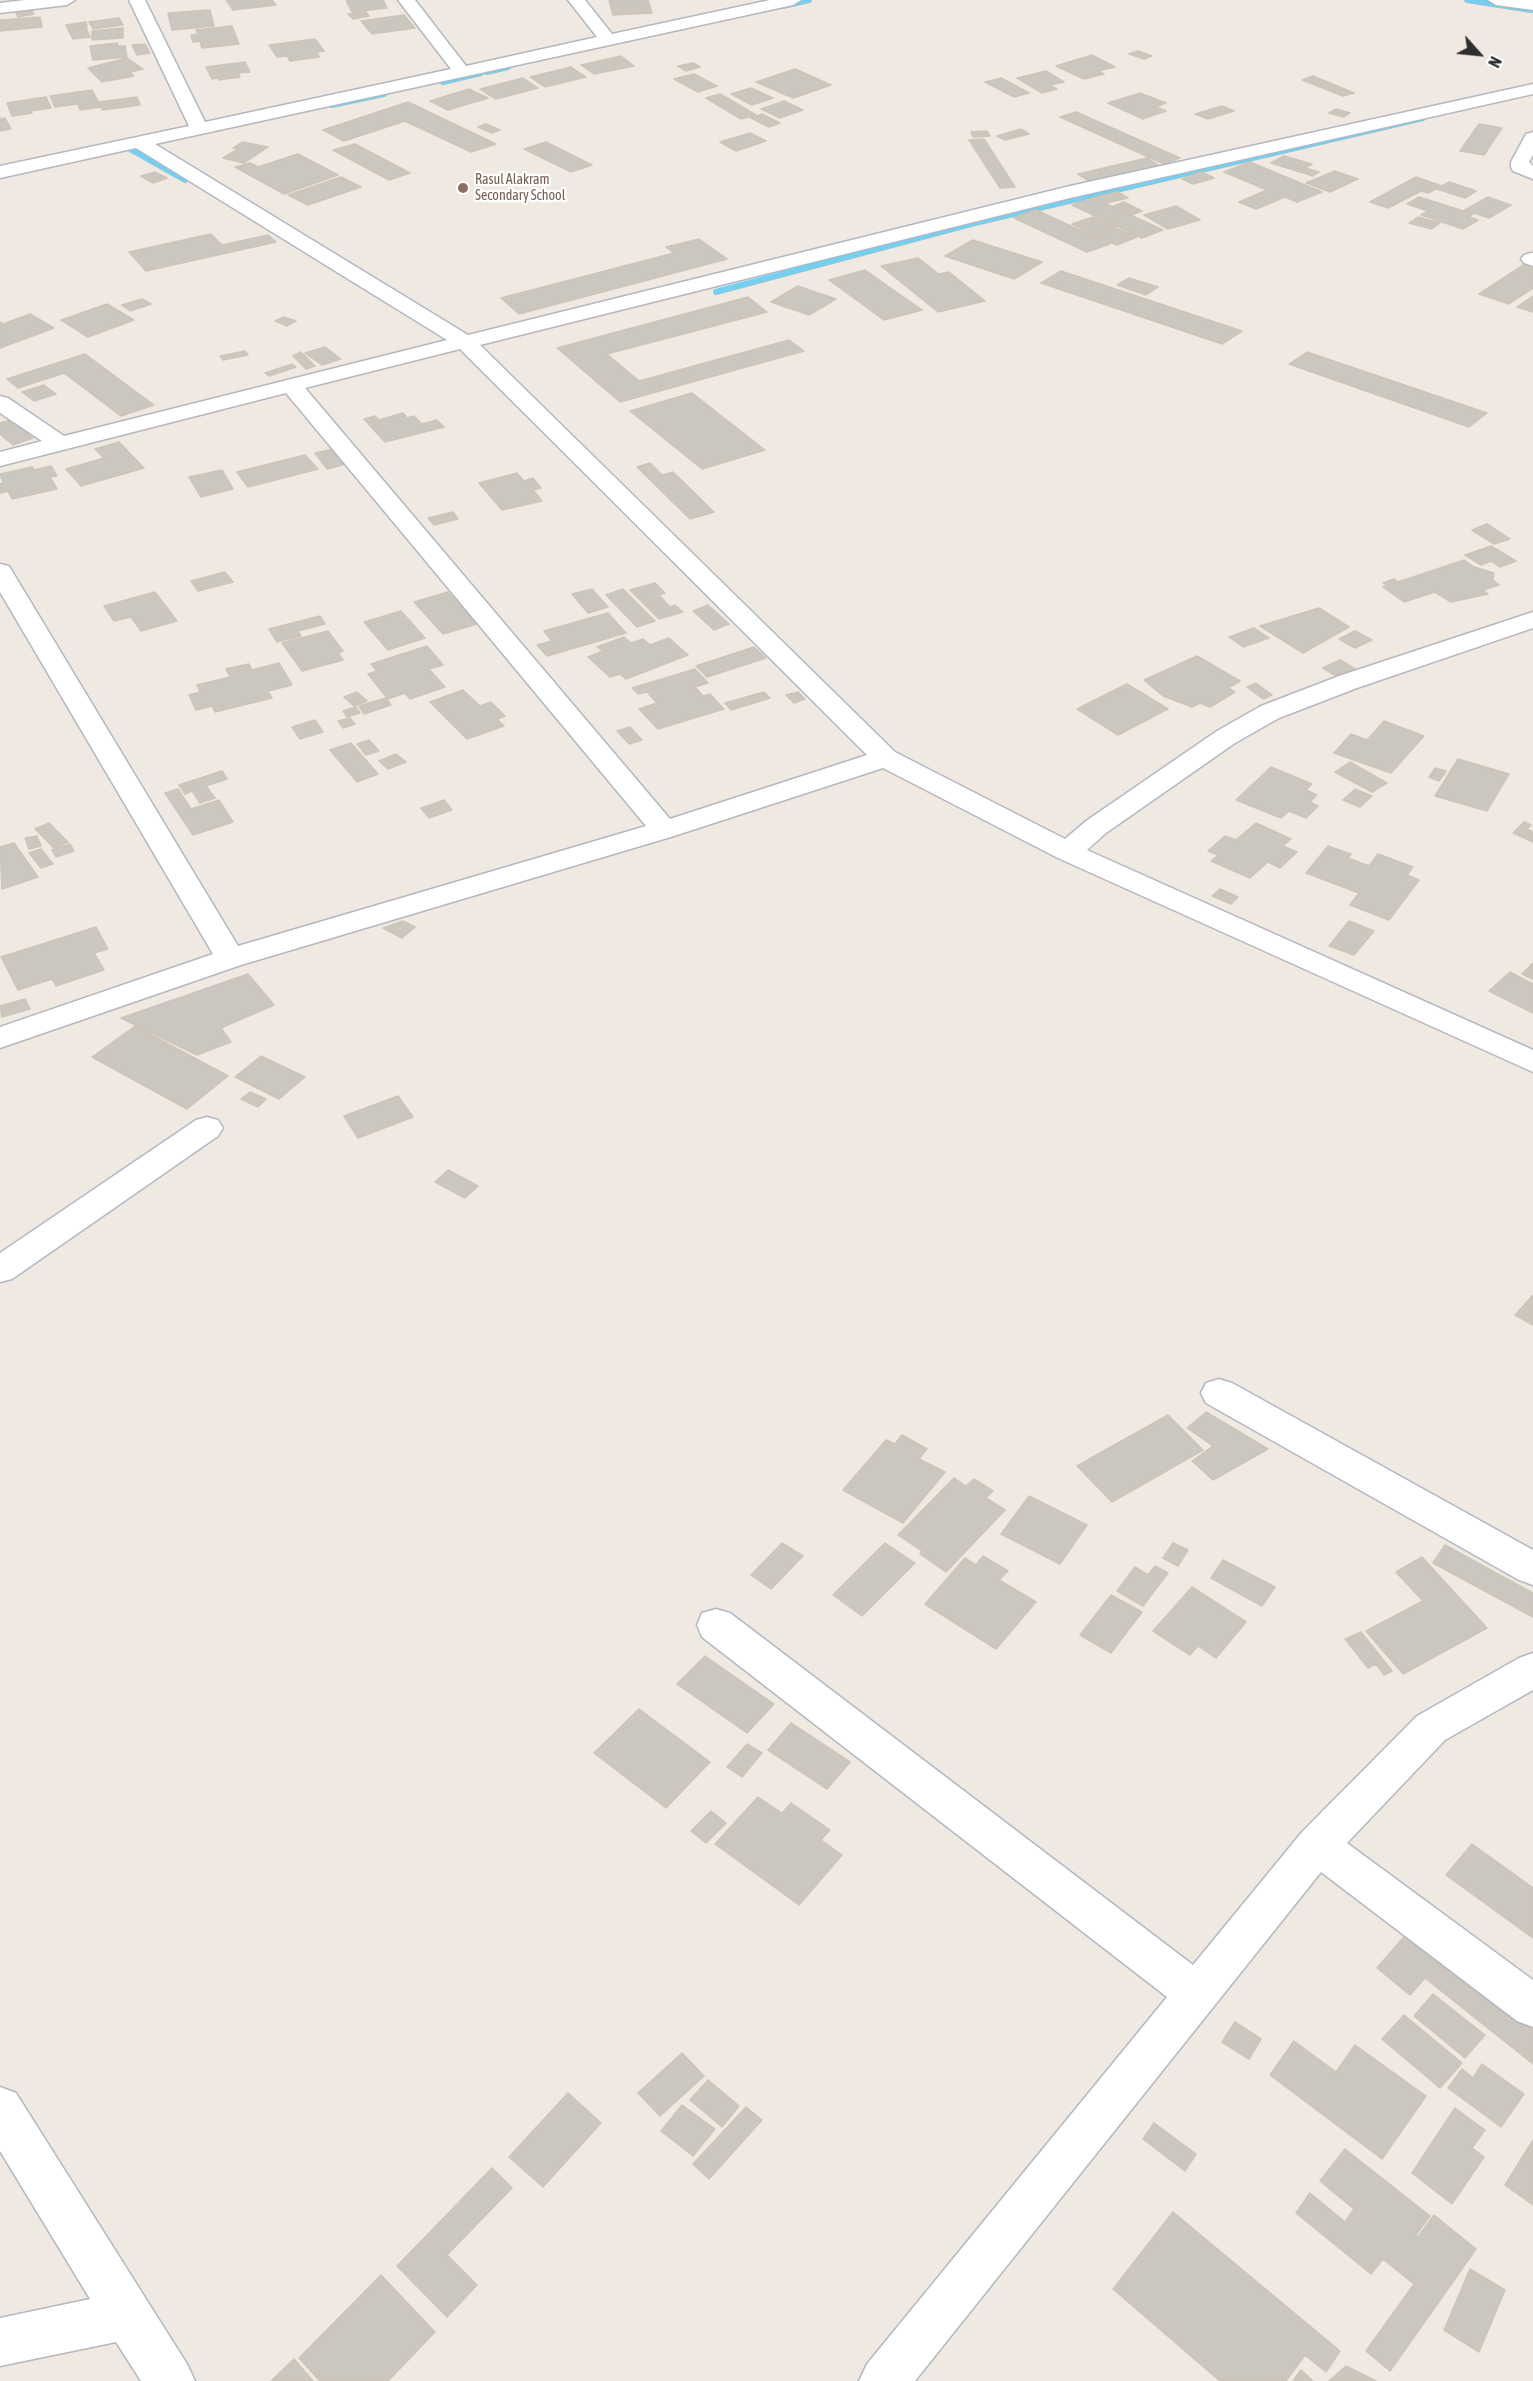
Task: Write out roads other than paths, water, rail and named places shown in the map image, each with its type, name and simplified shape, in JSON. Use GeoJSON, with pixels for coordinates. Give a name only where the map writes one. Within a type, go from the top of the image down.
{"type":"FeatureCollection","features":[{"type":"Feature","properties":{"kind":"street"},"geometry":{"type":"LineString","coordinates":[[0,8],[67,0]]}},
{"type":"Feature","properties":{"kind":"street"},"geometry":{"type":"LineString","coordinates":[[137,0],[199,128]]}},
{"type":"Feature","properties":{"kind":"street"},"geometry":{"type":"LineString","coordinates":[[406,0],[463,73]]}},
{"type":"Feature","properties":{"kind":"street"},"geometry":{"type":"LineString","coordinates":[[576,0],[608,40]]}},
{"type":"Feature","properties":{"kind":"street"},"geometry":{"type":"LineString","coordinates":[[0,171],[794,0]]}},
{"type":"Feature","properties":{"kind":"street"},"geometry":{"type":"LineString","coordinates":[[1497,0],[1533,5]]}},
{"type":"Feature","properties":{"kind":"street"},"geometry":{"type":"LineString","coordinates":[[0,459],[1070,192],[1533,89]]}},
{"type":"Feature","properties":{"kind":"street"},"geometry":{"type":"LineString","coordinates":[[1533,138],[1520,162],[1520,167],[1533,173]]}},
{"type":"Feature","properties":{"kind":"street"},"geometry":{"type":"LineString","coordinates":[[139,142],[465,342],[885,758],[1068,852],[1533,1062]]}},
{"type":"Feature","properties":{"kind":"street"},"geometry":{"type":"LineString","coordinates":[[291,385],[664,830]]}},
{"type":"Feature","properties":{"kind":"street"},"geometry":{"type":"LineString","coordinates":[[0,403],[61,444]]}},
{"type":"Feature","properties":{"kind":"street"},"geometry":{"type":"LineString","coordinates":[[0,571],[230,958]]}},
{"type":"Feature","properties":{"kind":"street"},"geometry":{"type":"LineString","coordinates":[[1068,852],[1095,827],[1226,737],[1270,712],[1348,682],[1533,620]]}},
{"type":"Feature","properties":{"kind":"street"},"geometry":{"type":"LineString","coordinates":[[0,1038],[230,958],[664,830],[885,758]]}},
{"type":"Feature","properties":{"kind":"street"},"geometry":{"type":"LineString","coordinates":[[0,1270],[207,1128]]}},
{"type":"Feature","properties":{"kind":"street"},"geometry":{"type":"LineString","coordinates":[[1219,1393],[1533,1569]]}},
{"type":"Feature","properties":{"kind":"street"},"geometry":{"type":"LineString","coordinates":[[716,1625],[1197,1994]]}},
{"type":"Feature","properties":{"kind":"street"},"geometry":{"type":"LineString","coordinates":[[884,2381],[1317,1845],[1431,1728],[1533,1670]]}},
{"type":"Feature","properties":{"kind":"street"},"geometry":{"type":"LineString","coordinates":[[1317,1845],[1533,2007]]}},
{"type":"Feature","properties":{"kind":"street"},"geometry":{"type":"LineString","coordinates":[[0,2109],[170,2381]]}},
{"type":"Feature","properties":{"kind":"street"},"geometry":{"type":"LineString","coordinates":[[0,2342],[127,2315]]}},
{"type":"Feature","properties":{"kind":"waterway"},"geometry":{"type":"LineString","coordinates":[[783,6],[809,0]]}},
{"type":"Feature","properties":{"kind":"waterway"},"geometry":{"type":"LineString","coordinates":[[1467,0],[1531,10]]}},
{"type":"Feature","properties":{"kind":"waterway"},"geometry":{"type":"LineString","coordinates":[[487,72],[508,67]]}},
{"type":"Feature","properties":{"kind":"waterway"},"geometry":{"type":"LineString","coordinates":[[443,82],[481,73]]}},
{"type":"Feature","properties":{"kind":"waterway"},"geometry":{"type":"LineString","coordinates":[[332,105],[384,94]]}},
{"type":"Feature","properties":{"kind":"waterway"},"geometry":{"type":"LineString","coordinates":[[716,292],[971,224],[1423,118]]}},
{"type":"Feature","properties":{"kind":"waterway"},"geometry":{"type":"LineString","coordinates":[[130,149],[185,180]]}},
{"type":"Feature","properties":{"kind":"place","name":"Rasul Alakram Secondary School"},"geometry":{"type":"Point","coordinates":[463,188]}}]}
